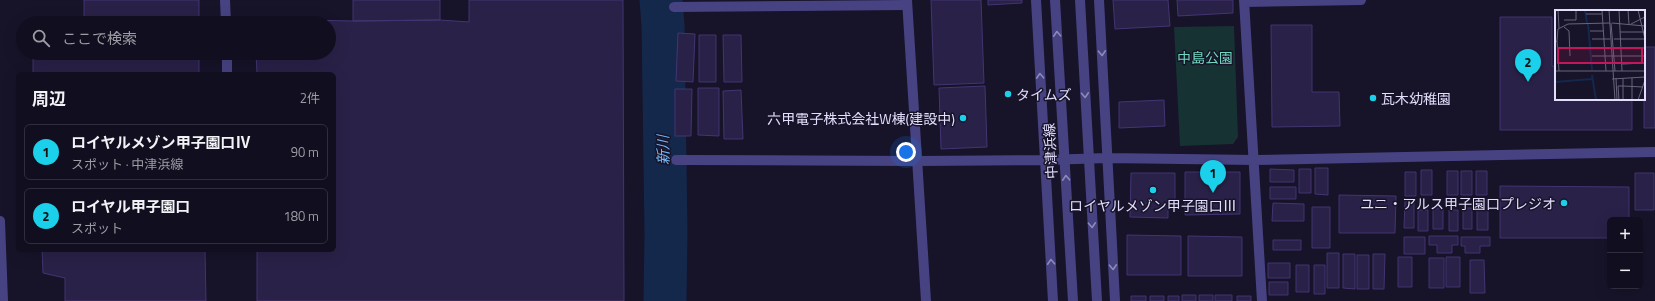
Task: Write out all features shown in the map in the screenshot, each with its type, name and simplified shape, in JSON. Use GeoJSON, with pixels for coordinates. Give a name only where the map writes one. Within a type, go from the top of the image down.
{"type":"FeatureCollection","features":[{"type":"Feature","properties":{"kind":"street"},"geometry":{"type":"LineString","coordinates":[[225,0],[226,16]]}},
{"type":"Feature","properties":{"kind":"street"},"geometry":{"type":"LineString","coordinates":[[1036,0],[1054,301]]}},
{"type":"Feature","properties":{"kind":"street","name":"中津浜線"},"geometry":{"type":"LineString","coordinates":[[1055,0],[1073,301]]}},
{"type":"Feature","properties":{"kind":"street"},"geometry":{"type":"LineString","coordinates":[[1080,0],[1097,301]]}},
{"type":"Feature","properties":{"kind":"street"},"geometry":{"type":"LineString","coordinates":[[1099,0],[1115,301]]}},
{"type":"Feature","properties":{"kind":"street"},"geometry":{"type":"LineString","coordinates":[[1262,301],[1244,1],[1361,0]]}},
{"type":"Feature","properties":{"kind":"street"},"geometry":{"type":"LineString","coordinates":[[674,7],[907,3],[926,301]]}},
{"type":"Feature","properties":{"kind":"street"},"geometry":{"type":"LineString","coordinates":[[227,60],[227,72]]}},
{"type":"Feature","properties":{"kind":"street"},"geometry":{"type":"LineString","coordinates":[[676,160],[917,161],[1108,158],[1254,160],[1655,152]]}},
{"type":"Feature","properties":{"kind":"street"},"geometry":{"type":"LineString","coordinates":[[0,221],[3,301]]}},
{"type":"Feature","properties":{"kind":"green space","name":"中島公園"},"geometry":{"type":"Polygon","coordinates":[[[1234,26],[1238,137],[1233,144],[1180,146],[1174,27],[1234,26]]]}},
{"type":"Feature","properties":{"kind":"building"},"geometry":{"type":"Polygon","coordinates":[[[84,0],[199,0],[199,16],[84,16],[84,0]]]}},
{"type":"Feature","properties":{"kind":"building"},"geometry":{"type":"Polygon","coordinates":[[[353,0],[440,0],[440,20],[353,21],[353,0]]]}},
{"type":"Feature","properties":{"kind":"building"},"geometry":{"type":"Polygon","coordinates":[[[469,0],[623,0],[624,301],[257,301],[257,252],[336,252],[336,72],[257,72],[256,60],[336,60],[336,21],[440,20],[469,22],[469,0]]]}},
{"type":"Feature","properties":{"kind":"building"},"geometry":{"type":"Polygon","coordinates":[[[931,0],[981,0],[984,83],[934,85],[931,0]]]}},
{"type":"Feature","properties":{"kind":"building"},"geometry":{"type":"Polygon","coordinates":[[[988,0],[1022,0],[1022,3],[988,5],[988,0]]]}},
{"type":"Feature","properties":{"kind":"building"},"geometry":{"type":"Polygon","coordinates":[[[1113,0],[1168,0],[1170,26],[1115,29],[1113,0]]]}},
{"type":"Feature","properties":{"kind":"building"},"geometry":{"type":"Polygon","coordinates":[[[1177,0],[1233,0],[1233,13],[1178,16],[1177,0]]]}},
{"type":"Feature","properties":{"kind":"building"},"geometry":{"type":"Polygon","coordinates":[[[1500,17],[1552,17],[1552,66],[1555,66],[1555,100],[1632,100],[1632,130],[1500,130],[1500,17]]]}},
{"type":"Feature","properties":{"kind":"building"},"geometry":{"type":"Polygon","coordinates":[[[1271,25],[1312,25],[1312,92],[1339,92],[1340,126],[1272,127],[1271,25]]]}},
{"type":"Feature","properties":{"kind":"building"},"geometry":{"type":"Polygon","coordinates":[[[678,33],[695,34],[693,82],[676,81],[678,33]]]}},
{"type":"Feature","properties":{"kind":"building"},"geometry":{"type":"Polygon","coordinates":[[[699,35],[716,35],[716,82],[699,82],[699,35]]]}},
{"type":"Feature","properties":{"kind":"building"},"geometry":{"type":"Polygon","coordinates":[[[723,35],[741,35],[742,82],[724,82],[723,35]]]}},
{"type":"Feature","properties":{"kind":"building"},"geometry":{"type":"Polygon","coordinates":[[[1645,47],[1655,47],[1655,128],[1644,128],[1645,47]]]}},
{"type":"Feature","properties":{"kind":"building"},"geometry":{"type":"Polygon","coordinates":[[[33,60],[199,60],[199,72],[33,72],[33,60]]]}},
{"type":"Feature","properties":{"kind":"building","name":"六甲電子株式会社W棟(建設中)"},"geometry":{"type":"Polygon","coordinates":[[[985,86],[987,147],[941,149],[939,88],[985,86]]]}},
{"type":"Feature","properties":{"kind":"building"},"geometry":{"type":"Polygon","coordinates":[[[698,88],[719,88],[719,136],[698,135],[698,88]]]}},
{"type":"Feature","properties":{"kind":"building"},"geometry":{"type":"Polygon","coordinates":[[[675,89],[692,89],[691,136],[675,136],[675,89]]]}},
{"type":"Feature","properties":{"kind":"building"},"geometry":{"type":"Polygon","coordinates":[[[741,90],[743,139],[724,139],[723,91],[741,90]]]}},
{"type":"Feature","properties":{"kind":"building"},"geometry":{"type":"Polygon","coordinates":[[[1164,100],[1165,126],[1119,128],[1119,102],[1164,100]]]}},
{"type":"Feature","properties":{"kind":"building"},"geometry":{"type":"Polygon","coordinates":[[[1315,168],[1328,168],[1328,195],[1315,194],[1315,168]]]}},
{"type":"Feature","properties":{"kind":"building"},"geometry":{"type":"Polygon","coordinates":[[[1270,169],[1294,170],[1294,182],[1270,182],[1270,169]]]}},
{"type":"Feature","properties":{"kind":"building"},"geometry":{"type":"Polygon","coordinates":[[[1299,169],[1311,169],[1311,193],[1299,193],[1299,169]]]}},
{"type":"Feature","properties":{"kind":"building"},"geometry":{"type":"Polygon","coordinates":[[[1421,170],[1432,170],[1432,195],[1421,195],[1421,170]]]}},
{"type":"Feature","properties":{"kind":"building"},"geometry":{"type":"Polygon","coordinates":[[[1447,171],[1458,171],[1458,195],[1447,195],[1447,171]]]}},
{"type":"Feature","properties":{"kind":"building"},"geometry":{"type":"Polygon","coordinates":[[[1461,171],[1472,171],[1472,195],[1461,195],[1461,171]]]}},
{"type":"Feature","properties":{"kind":"building"},"geometry":{"type":"Polygon","coordinates":[[[1476,171],[1487,171],[1487,195],[1476,195],[1476,171]]]}},
{"type":"Feature","properties":{"kind":"building"},"geometry":{"type":"Polygon","coordinates":[[[1185,172],[1240,172],[1240,214],[1185,215],[1185,172]]]}},
{"type":"Feature","properties":{"kind":"building"},"geometry":{"type":"Polygon","coordinates":[[[1405,172],[1416,172],[1416,196],[1405,196],[1405,172]]]}},
{"type":"Feature","properties":{"kind":"building","name":"ロイヤルメゾン甲子園口Ⅲ"},"geometry":{"type":"Polygon","coordinates":[[[1131,173],[1175,173],[1175,207],[1168,206],[1168,218],[1130,217],[1131,173]]]}},
{"type":"Feature","properties":{"kind":"building"},"geometry":{"type":"Polygon","coordinates":[[[1635,173],[1654,173],[1654,210],[1635,210],[1635,173]]]}},
{"type":"Feature","properties":{"kind":"building","name":"ユニ・アルス甲子園口プレジオ"},"geometry":{"type":"Polygon","coordinates":[[[1500,186],[1629,187],[1629,217],[1607,217],[1607,238],[1500,238],[1500,186]]]}},
{"type":"Feature","properties":{"kind":"building"},"geometry":{"type":"Polygon","coordinates":[[[1270,187],[1296,187],[1296,199],[1270,199],[1270,187]]]}},
{"type":"Feature","properties":{"kind":"building"},"geometry":{"type":"Polygon","coordinates":[[[1339,195],[1396,196],[1395,233],[1339,233],[1339,195]]]}},
{"type":"Feature","properties":{"kind":"building"},"geometry":{"type":"Polygon","coordinates":[[[1477,199],[1488,200],[1488,230],[1477,230],[1477,199]]]}},
{"type":"Feature","properties":{"kind":"building"},"geometry":{"type":"Polygon","coordinates":[[[1405,201],[1414,201],[1414,228],[1404,228],[1405,201]]]}},
{"type":"Feature","properties":{"kind":"building"},"geometry":{"type":"Polygon","coordinates":[[[1273,203],[1304,204],[1304,221],[1272,221],[1273,203]]]}},
{"type":"Feature","properties":{"kind":"building"},"geometry":{"type":"Polygon","coordinates":[[[1312,207],[1330,207],[1330,248],[1312,248],[1312,207]]]}},
{"type":"Feature","properties":{"kind":"building"},"geometry":{"type":"Polygon","coordinates":[[[1433,208],[1443,208],[1443,229],[1433,229],[1433,208]]]}},
{"type":"Feature","properties":{"kind":"building"},"geometry":{"type":"Polygon","coordinates":[[[1463,208],[1472,208],[1472,229],[1463,229],[1463,208]]]}},
{"type":"Feature","properties":{"kind":"building"},"geometry":{"type":"Polygon","coordinates":[[[1418,210],[1428,210],[1428,231],[1418,231],[1418,210]]]}},
{"type":"Feature","properties":{"kind":"building"},"geometry":{"type":"Polygon","coordinates":[[[1449,210],[1458,210],[1458,231],[1449,231],[1449,210]]]}},
{"type":"Feature","properties":{"kind":"building"},"geometry":{"type":"Polygon","coordinates":[[[1127,235],[1181,236],[1181,275],[1127,275],[1127,235]]]}},
{"type":"Feature","properties":{"kind":"building"},"geometry":{"type":"Polygon","coordinates":[[[1188,236],[1242,237],[1242,276],[1188,276],[1188,236]]]}},
{"type":"Feature","properties":{"kind":"building"},"geometry":{"type":"Polygon","coordinates":[[[1429,236],[1458,236],[1458,245],[1452,245],[1452,253],[1437,253],[1437,245],[1429,245],[1429,236]]]}},
{"type":"Feature","properties":{"kind":"building"},"geometry":{"type":"Polygon","coordinates":[[[1404,237],[1425,237],[1425,254],[1404,254],[1404,237]]]}},
{"type":"Feature","properties":{"kind":"building"},"geometry":{"type":"Polygon","coordinates":[[[1461,237],[1490,237],[1490,246],[1480,246],[1480,253],[1465,253],[1465,246],[1461,246],[1461,237]]]}},
{"type":"Feature","properties":{"kind":"building"},"geometry":{"type":"Polygon","coordinates":[[[1273,240],[1301,240],[1301,250],[1273,250],[1273,240]]]}},
{"type":"Feature","properties":{"kind":"building"},"geometry":{"type":"Polygon","coordinates":[[[42,252],[205,252],[206,301],[65,301],[65,278],[43,273],[42,252]]]}},
{"type":"Feature","properties":{"kind":"building"},"geometry":{"type":"Polygon","coordinates":[[[1327,253],[1339,253],[1339,288],[1327,288],[1327,253]]]}},
{"type":"Feature","properties":{"kind":"building"},"geometry":{"type":"Polygon","coordinates":[[[1343,254],[1355,254],[1355,289],[1343,288],[1343,254]]]}},
{"type":"Feature","properties":{"kind":"building"},"geometry":{"type":"Polygon","coordinates":[[[1373,254],[1385,254],[1384,289],[1373,289],[1373,254]]]}},
{"type":"Feature","properties":{"kind":"building"},"geometry":{"type":"Polygon","coordinates":[[[1357,255],[1369,255],[1369,289],[1357,289],[1357,255]]]}},
{"type":"Feature","properties":{"kind":"building"},"geometry":{"type":"Polygon","coordinates":[[[1398,257],[1412,257],[1412,287],[1398,287],[1398,257]]]}},
{"type":"Feature","properties":{"kind":"building"},"geometry":{"type":"Polygon","coordinates":[[[1446,257],[1460,257],[1460,287],[1446,287],[1446,257]]]}},
{"type":"Feature","properties":{"kind":"building"},"geometry":{"type":"Polygon","coordinates":[[[1429,258],[1444,258],[1444,288],[1429,288],[1429,258]]]}},
{"type":"Feature","properties":{"kind":"building"},"geometry":{"type":"Polygon","coordinates":[[[1470,260],[1484,260],[1485,293],[1470,293],[1470,260]]]}},
{"type":"Feature","properties":{"kind":"building"},"geometry":{"type":"Polygon","coordinates":[[[1268,263],[1290,263],[1290,278],[1268,278],[1268,263]]]}},
{"type":"Feature","properties":{"kind":"building"},"geometry":{"type":"Polygon","coordinates":[[[1296,265],[1309,265],[1309,292],[1296,292],[1296,265]]]}},
{"type":"Feature","properties":{"kind":"building"},"geometry":{"type":"Polygon","coordinates":[[[1314,265],[1325,265],[1325,294],[1314,294],[1314,265]]]}},
{"type":"Feature","properties":{"kind":"building"},"geometry":{"type":"Polygon","coordinates":[[[1269,282],[1288,282],[1288,295],[1269,295],[1269,282]]]}},
{"type":"Feature","properties":{"kind":"building"},"geometry":{"type":"Polygon","coordinates":[[[1182,295],[1196,295],[1196,301],[1182,301],[1182,295]]]}},
{"type":"Feature","properties":{"kind":"building"},"geometry":{"type":"Polygon","coordinates":[[[1199,295],[1213,295],[1213,301],[1199,301],[1199,295]]]}},
{"type":"Feature","properties":{"kind":"building"},"geometry":{"type":"Polygon","coordinates":[[[1215,295],[1232,295],[1232,301],[1215,301],[1215,295]]]}},
{"type":"Feature","properties":{"kind":"building"},"geometry":{"type":"Polygon","coordinates":[[[1131,296],[1146,296],[1146,301],[1131,301],[1131,296]]]}},
{"type":"Feature","properties":{"kind":"building"},"geometry":{"type":"Polygon","coordinates":[[[1150,296],[1164,296],[1164,301],[1150,301],[1150,296]]]}},
{"type":"Feature","properties":{"kind":"building"},"geometry":{"type":"Polygon","coordinates":[[[1168,296],[1179,296],[1179,301],[1168,301],[1168,296]]]}},
{"type":"Feature","properties":{"kind":"building"},"geometry":{"type":"Polygon","coordinates":[[[1237,296],[1251,296],[1251,301],[1237,301],[1237,296]]]}},
{"type":"Feature","properties":{"kind":"waterway","name":"新川"},"geometry":{"type":"LineString","coordinates":[[661,0],[663,25],[666,233],[665,301]]}},
{"type":"Feature","properties":{"kind":"place","name":"ロイヤル甲子園口"},"geometry":{"type":"Point","coordinates":[1528,82]}},
{"type":"Feature","properties":{"kind":"place","name":"タイムズ"},"geometry":{"type":"Point","coordinates":[1008,94]}},
{"type":"Feature","properties":{"kind":"place","name":"瓦木幼稚園"},"geometry":{"type":"Point","coordinates":[1373,98]}},
{"type":"Feature","properties":{"kind":"place","name":"六甲電子株式会社W棟(建設中)"},"geometry":{"type":"Point","coordinates":[963,118]}},
{"type":"Feature","properties":{"kind":"place","name":"ロイヤルメゾン甲子園口Ⅲ"},"geometry":{"type":"Point","coordinates":[1153,190]}},
{"type":"Feature","properties":{"kind":"place","name":"ロイヤルメゾン甲子園口Ⅳ"},"geometry":{"type":"Point","coordinates":[1213,193]}},
{"type":"Feature","properties":{"kind":"place","name":"ユニ・アルス甲子園口プレジオ"},"geometry":{"type":"Point","coordinates":[1564,203]}}]}
